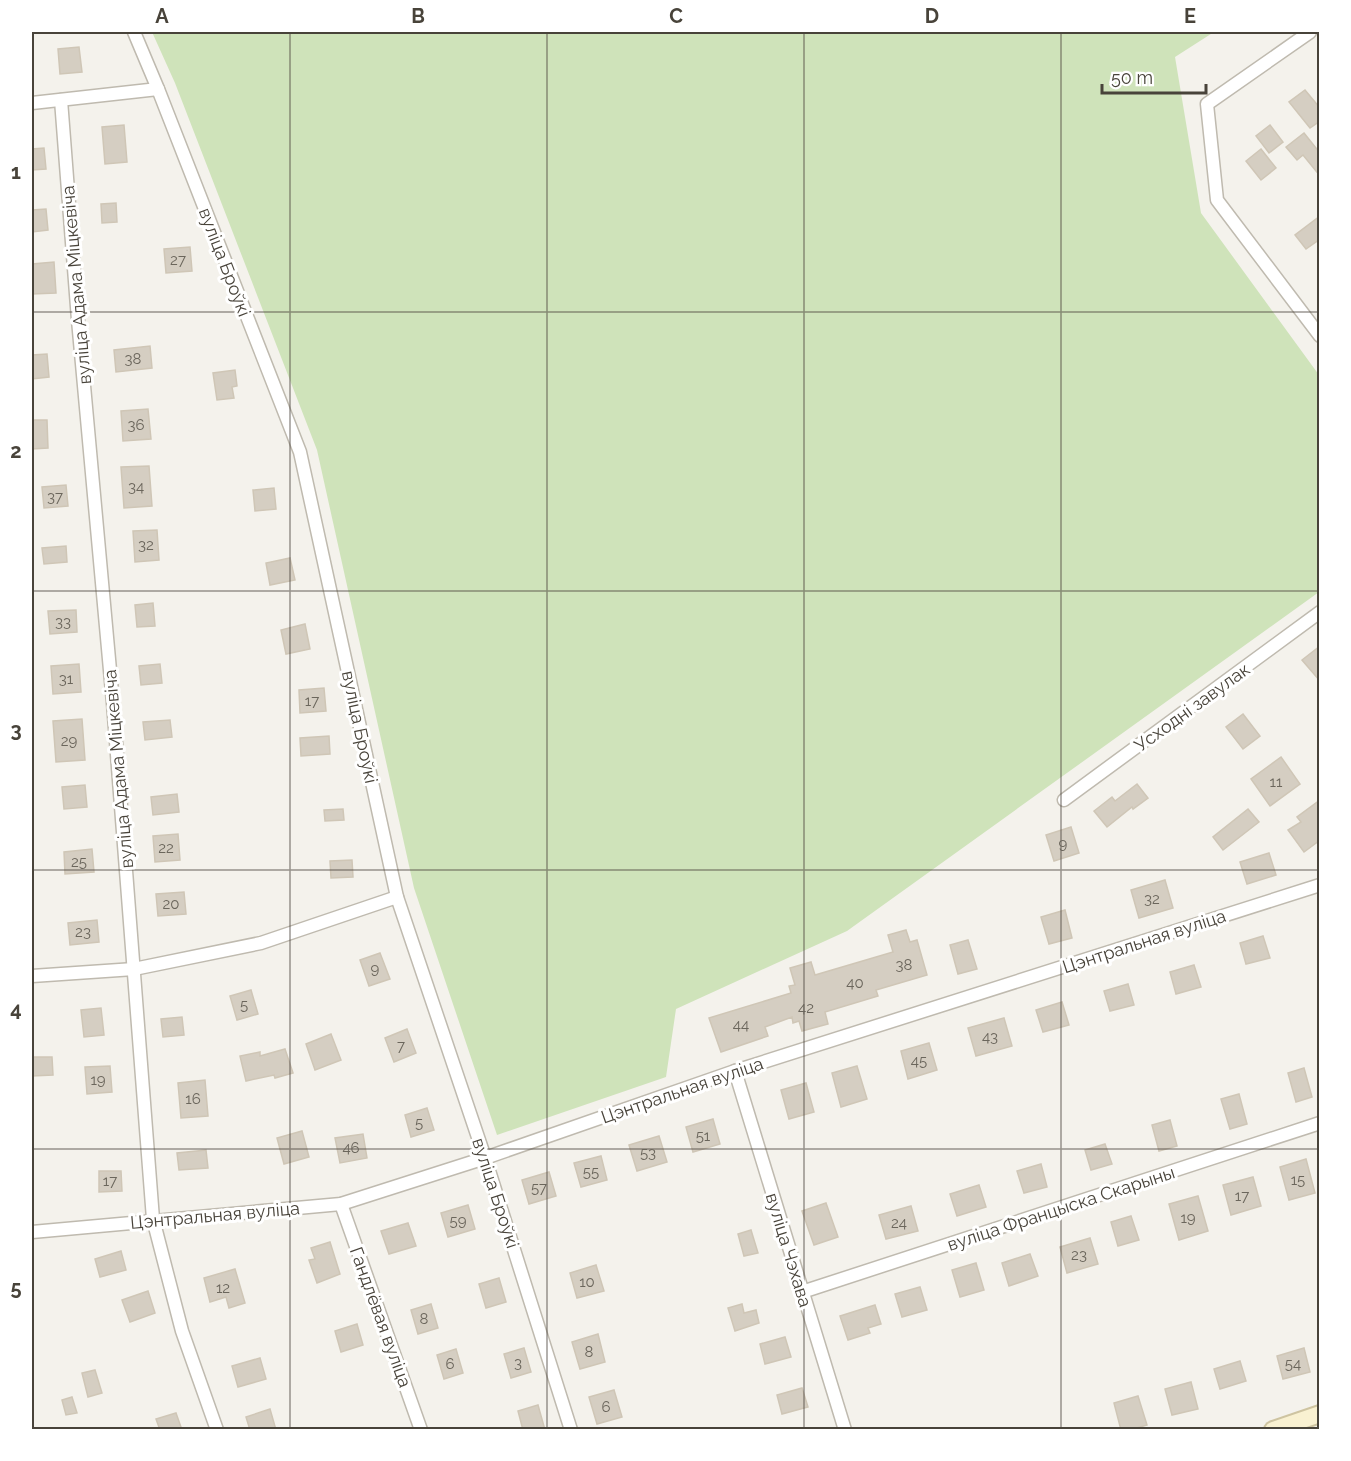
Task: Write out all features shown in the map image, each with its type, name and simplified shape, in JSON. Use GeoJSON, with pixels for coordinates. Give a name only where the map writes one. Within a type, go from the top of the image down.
{"type":"FeatureCollection","features":[{"type":"Feature","properties":{"kind":"main road"},"geometry":{"type":"LineString","coordinates":[[1273,1430],[1320,1414]]}},
{"type":"Feature","properties":{"kind":"street","name":"вуліца Броўкі"},"geometry":{"type":"LineString","coordinates":[[134,32],[300,452],[397,897],[485,1158],[571,1430]]}},
{"type":"Feature","properties":{"kind":"street"},"geometry":{"type":"LineString","coordinates":[[1310,32],[1207,104],[1217,200],[1320,336]]}},
{"type":"Feature","properties":{"kind":"street"},"geometry":{"type":"LineString","coordinates":[[32,103],[158,89]]}},
{"type":"Feature","properties":{"kind":"street","name":"вуліца Адама Міцкевіча"},"geometry":{"type":"LineString","coordinates":[[61,100],[78,320],[113,703],[153,1220],[182,1331],[216,1430]]}},
{"type":"Feature","properties":{"kind":"street","name":"Усходні завулак"},"geometry":{"type":"LineString","coordinates":[[1064,800],[1320,612]]}},
{"type":"Feature","properties":{"kind":"street","name":"Цэнтральная вуліца"},"geometry":{"type":"LineString","coordinates":[[32,1232],[341,1204],[485,1158],[735,1071],[1320,885]]}},
{"type":"Feature","properties":{"kind":"street"},"geometry":{"type":"LineString","coordinates":[[32,976],[134,969],[261,944],[397,897]]}},
{"type":"Feature","properties":{"kind":"street","name":"вуліца Чэхава"},"geometry":{"type":"LineString","coordinates":[[735,1071],[845,1430]]}},
{"type":"Feature","properties":{"kind":"street","name":"вуліца Францыска Скарыны"},"geometry":{"type":"LineString","coordinates":[[802,1292],[1320,1123]]}},
{"type":"Feature","properties":{"kind":"street","name":"Гандлёвая вуліца"},"geometry":{"type":"LineString","coordinates":[[341,1204],[421,1430]]}},
{"type":"Feature","properties":{"kind":"green space"},"geometry":{"type":"Polygon","coordinates":[[[152,32],[1214,32],[1175,57],[1201,213],[1319,375],[1319,592],[847,931],[676,1009],[666,1077],[497,1135],[414,888],[317,450],[175,83],[152,32]]]}},
{"type":"Feature","properties":{"kind":"building"},"geometry":{"type":"Polygon","coordinates":[[[79,47],[82,72],[60,74],[58,49],[79,47]]]}},
{"type":"Feature","properties":{"kind":"building"},"geometry":{"type":"Polygon","coordinates":[[[1305,90],[1320,108],[1320,121],[1310,128],[1289,102],[1305,90]]]}},
{"type":"Feature","properties":{"kind":"building"},"geometry":{"type":"Polygon","coordinates":[[[124,125],[127,162],[105,164],[102,127],[124,125]]]}},
{"type":"Feature","properties":{"kind":"building"},"geometry":{"type":"Polygon","coordinates":[[[1270,125],[1283,142],[1269,153],[1256,136],[1270,125]]]}},
{"type":"Feature","properties":{"kind":"building"},"geometry":{"type":"Polygon","coordinates":[[[1304,133],[1320,153],[1320,176],[1303,155],[1297,160],[1286,147],[1304,133]]]}},
{"type":"Feature","properties":{"kind":"building"},"geometry":{"type":"Polygon","coordinates":[[[44,148],[46,169],[32,170],[32,149],[44,148]]]}},
{"type":"Feature","properties":{"kind":"building"},"geometry":{"type":"Polygon","coordinates":[[[1261,149],[1276,168],[1261,180],[1246,161],[1261,149]]]}},
{"type":"Feature","properties":{"kind":"building"},"geometry":{"type":"Polygon","coordinates":[[[116,203],[117,222],[102,223],[101,204],[116,203]]]}},
{"type":"Feature","properties":{"kind":"building"},"geometry":{"type":"Polygon","coordinates":[[[46,209],[48,230],[32,232],[32,210],[46,209]]]}},
{"type":"Feature","properties":{"kind":"building"},"geometry":{"type":"Polygon","coordinates":[[[1320,216],[1320,239],[1306,249],[1295,235],[1320,216]]]}},
{"type":"Feature","properties":{"kind":"building"},"geometry":{"type":"Polygon","coordinates":[[[190,247],[192,271],[166,273],[164,249],[190,247]]]}},
{"type":"Feature","properties":{"kind":"building"},"geometry":{"type":"Polygon","coordinates":[[[54,262],[56,293],[32,294],[32,264],[54,262]]]}},
{"type":"Feature","properties":{"kind":"building"},"geometry":{"type":"Polygon","coordinates":[[[150,346],[152,368],[116,372],[114,350],[150,346]]]}},
{"type":"Feature","properties":{"kind":"building"},"geometry":{"type":"Polygon","coordinates":[[[47,354],[49,377],[32,379],[32,355],[47,354]]]}},
{"type":"Feature","properties":{"kind":"building"},"geometry":{"type":"Polygon","coordinates":[[[235,370],[237,386],[232,387],[234,398],[217,400],[213,373],[235,370]]]}},
{"type":"Feature","properties":{"kind":"building"},"geometry":{"type":"Polygon","coordinates":[[[148,409],[151,439],[123,441],[121,411],[148,409]]]}},
{"type":"Feature","properties":{"kind":"building"},"geometry":{"type":"Polygon","coordinates":[[[32,420],[47,420],[48,448],[32,449],[32,420]]]}},
{"type":"Feature","properties":{"kind":"building"},"geometry":{"type":"Polygon","coordinates":[[[149,466],[152,506],[124,508],[121,467],[149,466]]]}},
{"type":"Feature","properties":{"kind":"building"},"geometry":{"type":"Polygon","coordinates":[[[66,485],[68,506],[44,508],[42,487],[66,485]]]}},
{"type":"Feature","properties":{"kind":"building"},"geometry":{"type":"Polygon","coordinates":[[[274,488],[276,509],[255,511],[253,490],[274,488]]]}},
{"type":"Feature","properties":{"kind":"building"},"geometry":{"type":"Polygon","coordinates":[[[157,530],[159,560],[135,562],[133,531],[157,530]]]}},
{"type":"Feature","properties":{"kind":"building"},"geometry":{"type":"Polygon","coordinates":[[[66,546],[67,562],[44,564],[42,548],[66,546]]]}},
{"type":"Feature","properties":{"kind":"building"},"geometry":{"type":"Polygon","coordinates":[[[290,558],[295,580],[270,585],[266,563],[290,558]]]}},
{"type":"Feature","properties":{"kind":"building"},"geometry":{"type":"Polygon","coordinates":[[[153,603],[155,626],[137,627],[135,605],[153,603]]]}},
{"type":"Feature","properties":{"kind":"building"},"geometry":{"type":"Polygon","coordinates":[[[76,610],[77,632],[50,634],[48,611],[76,610]]]}},
{"type":"Feature","properties":{"kind":"building"},"geometry":{"type":"Polygon","coordinates":[[[305,624],[310,649],[286,654],[281,630],[305,624]]]}},
{"type":"Feature","properties":{"kind":"building"},"geometry":{"type":"Polygon","coordinates":[[[1320,646],[1320,681],[1302,660],[1320,646]]]}},
{"type":"Feature","properties":{"kind":"building"},"geometry":{"type":"Polygon","coordinates":[[[79,664],[81,692],[53,694],[51,666],[79,664]]]}},
{"type":"Feature","properties":{"kind":"building"},"geometry":{"type":"Polygon","coordinates":[[[160,664],[162,683],[141,685],[139,666],[160,664]]]}},
{"type":"Feature","properties":{"kind":"building"},"geometry":{"type":"Polygon","coordinates":[[[324,688],[326,711],[300,713],[299,690],[324,688]]]}},
{"type":"Feature","properties":{"kind":"building"},"geometry":{"type":"Polygon","coordinates":[[[1243,714],[1260,736],[1243,749],[1226,727],[1243,714]]]}},
{"type":"Feature","properties":{"kind":"building"},"geometry":{"type":"Polygon","coordinates":[[[82,719],[85,760],[56,762],[53,721],[82,719]]]}},
{"type":"Feature","properties":{"kind":"building"},"geometry":{"type":"Polygon","coordinates":[[[170,720],[172,737],[145,740],[143,722],[170,720]]]}},
{"type":"Feature","properties":{"kind":"building"},"geometry":{"type":"Polygon","coordinates":[[[329,736],[330,754],[301,756],[300,738],[329,736]]]}},
{"type":"Feature","properties":{"kind":"building"},"geometry":{"type":"Polygon","coordinates":[[[1281,757],[1300,784],[1270,806],[1251,779],[1281,757]]]}},
{"type":"Feature","properties":{"kind":"building"},"geometry":{"type":"Polygon","coordinates":[[[1137,784],[1148,798],[1133,809],[1132,807],[1107,827],[1094,811],[1112,797],[1115,801],[1137,784]]]}},
{"type":"Feature","properties":{"kind":"building"},"geometry":{"type":"Polygon","coordinates":[[[85,785],[87,807],[64,809],[62,787],[85,785]]]}},
{"type":"Feature","properties":{"kind":"building"},"geometry":{"type":"Polygon","coordinates":[[[177,794],[179,812],[153,815],[151,797],[177,794]]]}},
{"type":"Feature","properties":{"kind":"building"},"geometry":{"type":"Polygon","coordinates":[[[1320,800],[1320,840],[1304,852],[1288,830],[1301,822],[1297,817],[1320,800]]]}},
{"type":"Feature","properties":{"kind":"building"},"geometry":{"type":"Polygon","coordinates":[[[343,809],[344,820],[325,821],[324,810],[343,809]]]}},
{"type":"Feature","properties":{"kind":"building"},"geometry":{"type":"Polygon","coordinates":[[[1248,809],[1259,822],[1223,850],[1213,837],[1248,809]]]}},
{"type":"Feature","properties":{"kind":"building"},"geometry":{"type":"Polygon","coordinates":[[[1071,827],[1079,853],[1054,861],[1046,835],[1071,827]]]}},
{"type":"Feature","properties":{"kind":"building"},"geometry":{"type":"Polygon","coordinates":[[[178,834],[180,860],[155,862],[153,836],[178,834]]]}},
{"type":"Feature","properties":{"kind":"building"},"geometry":{"type":"Polygon","coordinates":[[[92,849],[94,872],[65,874],[64,852],[92,849]]]}},
{"type":"Feature","properties":{"kind":"building"},"geometry":{"type":"Polygon","coordinates":[[[1269,853],[1276,875],[1247,884],[1240,862],[1269,853]]]}},
{"type":"Feature","properties":{"kind":"building"},"geometry":{"type":"Polygon","coordinates":[[[352,860],[353,877],[331,878],[330,861],[352,860]]]}},
{"type":"Feature","properties":{"kind":"building"},"geometry":{"type":"Polygon","coordinates":[[[1165,880],[1173,908],[1139,918],[1131,890],[1165,880]]]}},
{"type":"Feature","properties":{"kind":"building"},"geometry":{"type":"Polygon","coordinates":[[[184,892],[186,914],[158,916],[156,894],[184,892]]]}},
{"type":"Feature","properties":{"kind":"building"},"geometry":{"type":"Polygon","coordinates":[[[1065,910],[1072,938],[1049,944],[1041,917],[1065,910]]]}},
{"type":"Feature","properties":{"kind":"building"},"geometry":{"type":"Polygon","coordinates":[[[97,920],[99,942],[70,945],[68,923],[97,920]]]}},
{"type":"Feature","properties":{"kind":"building"},"geometry":{"type":"Polygon","coordinates":[[[906,930],[910,942],[917,940],[927,975],[876,990],[878,996],[825,1012],[828,1024],[802,1031],[799,1021],[793,1023],[792,1017],[765,1027],[768,1036],[721,1052],[709,1018],[791,993],[789,986],[795,985],[790,968],[811,962],[815,975],[893,952],[888,935],[906,930]]]}},
{"type":"Feature","properties":{"kind":"building"},"geometry":{"type":"Polygon","coordinates":[[[1263,936],[1270,958],[1246,964],[1240,943],[1263,936]]]}},
{"type":"Feature","properties":{"kind":"building"},"geometry":{"type":"Polygon","coordinates":[[[968,940],[977,969],[958,974],[950,945],[968,940]]]}},
{"type":"Feature","properties":{"kind":"building"},"geometry":{"type":"Polygon","coordinates":[[[380,953],[390,979],[369,986],[360,960],[380,953]]]}},
{"type":"Feature","properties":{"kind":"building"},"geometry":{"type":"Polygon","coordinates":[[[1194,965],[1201,987],[1176,994],[1170,972],[1194,965]]]}},
{"type":"Feature","properties":{"kind":"building"},"geometry":{"type":"Polygon","coordinates":[[[1128,984],[1134,1005],[1110,1011],[1104,991],[1128,984]]]}},
{"type":"Feature","properties":{"kind":"building"},"geometry":{"type":"Polygon","coordinates":[[[251,990],[258,1014],[237,1020],[230,996],[251,990]]]}},
{"type":"Feature","properties":{"kind":"building"},"geometry":{"type":"Polygon","coordinates":[[[1062,1002],[1069,1025],[1043,1032],[1036,1010],[1062,1002]]]}},
{"type":"Feature","properties":{"kind":"building"},"geometry":{"type":"Polygon","coordinates":[[[101,1008],[104,1035],[84,1037],[81,1010],[101,1008]]]}},
{"type":"Feature","properties":{"kind":"building"},"geometry":{"type":"Polygon","coordinates":[[[182,1017],[184,1035],[163,1037],[161,1019],[182,1017]]]}},
{"type":"Feature","properties":{"kind":"building"},"geometry":{"type":"Polygon","coordinates":[[[1004,1018],[1012,1046],[976,1056],[968,1028],[1004,1018]]]}},
{"type":"Feature","properties":{"kind":"building"},"geometry":{"type":"Polygon","coordinates":[[[407,1029],[416,1053],[394,1062],[385,1038],[407,1029]]]}},
{"type":"Feature","properties":{"kind":"building"},"geometry":{"type":"Polygon","coordinates":[[[331,1034],[341,1060],[315,1070],[306,1044],[331,1034]]]}},
{"type":"Feature","properties":{"kind":"building"},"geometry":{"type":"Polygon","coordinates":[[[929,1043],[937,1070],[908,1079],[901,1051],[929,1043]]]}},
{"type":"Feature","properties":{"kind":"building"},"geometry":{"type":"Polygon","coordinates":[[[285,1049],[293,1073],[275,1078],[274,1075],[246,1081],[240,1056],[260,1052],[260,1056],[285,1049]]]}},
{"type":"Feature","properties":{"kind":"building"},"geometry":{"type":"Polygon","coordinates":[[[32,1057],[52,1057],[53,1075],[32,1076],[32,1057]]]}},
{"type":"Feature","properties":{"kind":"building"},"geometry":{"type":"Polygon","coordinates":[[[110,1066],[112,1092],[87,1094],[85,1067],[110,1066]]]}},
{"type":"Feature","properties":{"kind":"building"},"geometry":{"type":"Polygon","coordinates":[[[857,1066],[867,1099],[841,1107],[832,1073],[857,1066]]]}},
{"type":"Feature","properties":{"kind":"building"},"geometry":{"type":"Polygon","coordinates":[[[1304,1068],[1312,1097],[1296,1102],[1288,1073],[1304,1068]]]}},
{"type":"Feature","properties":{"kind":"building"},"geometry":{"type":"Polygon","coordinates":[[[205,1080],[208,1116],[181,1118],[178,1083],[205,1080]]]}},
{"type":"Feature","properties":{"kind":"building"},"geometry":{"type":"Polygon","coordinates":[[[806,1083],[814,1112],[789,1119],[781,1090],[806,1083]]]}},
{"type":"Feature","properties":{"kind":"building"},"geometry":{"type":"Polygon","coordinates":[[[1239,1094],[1247,1124],[1230,1129],[1221,1099],[1239,1094]]]}},
{"type":"Feature","properties":{"kind":"building"},"geometry":{"type":"Polygon","coordinates":[[[427,1108],[434,1130],[411,1137],[405,1115],[427,1108]]]}},
{"type":"Feature","properties":{"kind":"building"},"geometry":{"type":"Polygon","coordinates":[[[713,1119],[720,1144],[693,1152],[686,1127],[713,1119]]]}},
{"type":"Feature","properties":{"kind":"building"},"geometry":{"type":"Polygon","coordinates":[[[1170,1120],[1177,1146],[1159,1151],[1152,1125],[1170,1120]]]}},
{"type":"Feature","properties":{"kind":"building"},"geometry":{"type":"Polygon","coordinates":[[[302,1131],[309,1157],[284,1164],[277,1138],[302,1131]]]}},
{"type":"Feature","properties":{"kind":"building"},"geometry":{"type":"Polygon","coordinates":[[[363,1134],[367,1158],[340,1163],[335,1138],[363,1134]]]}},
{"type":"Feature","properties":{"kind":"building"},"geometry":{"type":"Polygon","coordinates":[[[659,1136],[667,1162],[637,1171],[629,1145],[659,1136]]]}},
{"type":"Feature","properties":{"kind":"building"},"geometry":{"type":"Polygon","coordinates":[[[1105,1144],[1112,1164],[1091,1170],[1085,1150],[1105,1144]]]}},
{"type":"Feature","properties":{"kind":"building"},"geometry":{"type":"Polygon","coordinates":[[[206,1150],[208,1168],[179,1170],[177,1153],[206,1150]]]}},
{"type":"Feature","properties":{"kind":"building"},"geometry":{"type":"Polygon","coordinates":[[[601,1156],[607,1180],[581,1187],[574,1163],[601,1156]]]}},
{"type":"Feature","properties":{"kind":"building"},"geometry":{"type":"Polygon","coordinates":[[[1306,1159],[1315,1193],[1289,1200],[1280,1167],[1306,1159]]]}},
{"type":"Feature","properties":{"kind":"building"},"geometry":{"type":"Polygon","coordinates":[[[1041,1164],[1047,1187],[1024,1193],[1017,1171],[1041,1164]]]}},
{"type":"Feature","properties":{"kind":"building"},"geometry":{"type":"Polygon","coordinates":[[[99,1171],[121,1171],[122,1191],[99,1192],[99,1171]]]}},
{"type":"Feature","properties":{"kind":"building"},"geometry":{"type":"Polygon","coordinates":[[[549,1172],[556,1196],[529,1204],[522,1180],[549,1172]]]}},
{"type":"Feature","properties":{"kind":"building"},"geometry":{"type":"Polygon","coordinates":[[[1253,1177],[1261,1206],[1231,1215],[1223,1185],[1253,1177]]]}},
{"type":"Feature","properties":{"kind":"building"},"geometry":{"type":"Polygon","coordinates":[[[979,1185],[986,1207],[957,1216],[950,1194],[979,1185]]]}},
{"type":"Feature","properties":{"kind":"building"},"geometry":{"type":"Polygon","coordinates":[[[1198,1196],[1208,1231],[1179,1240],[1169,1204],[1198,1196]]]}},
{"type":"Feature","properties":{"kind":"building"},"geometry":{"type":"Polygon","coordinates":[[[826,1203],[838,1237],[814,1245],[802,1211],[826,1203]]]}},
{"type":"Feature","properties":{"kind":"building"},"geometry":{"type":"Polygon","coordinates":[[[468,1205],[475,1229],[448,1237],[441,1213],[468,1205]]]}},
{"type":"Feature","properties":{"kind":"building"},"geometry":{"type":"Polygon","coordinates":[[[911,1206],[918,1231],[886,1239],[879,1215],[911,1206]]]}},
{"type":"Feature","properties":{"kind":"building"},"geometry":{"type":"Polygon","coordinates":[[[1131,1216],[1139,1240],[1118,1246],[1111,1222],[1131,1216]]]}},
{"type":"Feature","properties":{"kind":"building"},"geometry":{"type":"Polygon","coordinates":[[[408,1223],[416,1246],[389,1254],[381,1231],[408,1223]]]}},
{"type":"Feature","properties":{"kind":"building"},"geometry":{"type":"Polygon","coordinates":[[[751,1230],[758,1253],[744,1256],[738,1234],[751,1230]]]}},
{"type":"Feature","properties":{"kind":"building"},"geometry":{"type":"Polygon","coordinates":[[[1090,1238],[1098,1264],[1067,1273],[1060,1247],[1090,1238]]]}},
{"type":"Feature","properties":{"kind":"building"},"geometry":{"type":"Polygon","coordinates":[[[330,1242],[340,1274],[317,1283],[309,1260],[315,1259],[311,1248],[330,1242]]]}},
{"type":"Feature","properties":{"kind":"building"},"geometry":{"type":"Polygon","coordinates":[[[121,1251],[126,1270],[100,1277],[95,1259],[121,1251]]]}},
{"type":"Feature","properties":{"kind":"building"},"geometry":{"type":"Polygon","coordinates":[[[1030,1254],[1038,1276],[1009,1286],[1002,1263],[1030,1254]]]}},
{"type":"Feature","properties":{"kind":"building"},"geometry":{"type":"Polygon","coordinates":[[[976,1263],[984,1290],[960,1297],[952,1270],[976,1263]]]}},
{"type":"Feature","properties":{"kind":"building"},"geometry":{"type":"Polygon","coordinates":[[[596,1265],[604,1291],[577,1298],[570,1273],[596,1265]]]}},
{"type":"Feature","properties":{"kind":"building"},"geometry":{"type":"Polygon","coordinates":[[[235,1269],[245,1303],[229,1308],[226,1297],[210,1302],[204,1278],[235,1269]]]}},
{"type":"Feature","properties":{"kind":"building"},"geometry":{"type":"Polygon","coordinates":[[[499,1278],[506,1302],[486,1308],[479,1284],[499,1278]]]}},
{"type":"Feature","properties":{"kind":"building"},"geometry":{"type":"Polygon","coordinates":[[[920,1287],[927,1310],[902,1317],[895,1294],[920,1287]]]}},
{"type":"Feature","properties":{"kind":"building"},"geometry":{"type":"Polygon","coordinates":[[[148,1291],[155,1313],[130,1322],[122,1300],[148,1291]]]}},
{"type":"Feature","properties":{"kind":"building"},"geometry":{"type":"Polygon","coordinates":[[[431,1304],[438,1328],[418,1334],[411,1310],[431,1304]]]}},
{"type":"Feature","properties":{"kind":"building"},"geometry":{"type":"Polygon","coordinates":[[[742,1304],[744,1313],[756,1310],[759,1323],[735,1331],[728,1308],[742,1304]]]}},
{"type":"Feature","properties":{"kind":"building"},"geometry":{"type":"Polygon","coordinates":[[[875,1305],[881,1324],[868,1328],[870,1333],[848,1340],[840,1316],[875,1305]]]}},
{"type":"Feature","properties":{"kind":"building"},"geometry":{"type":"Polygon","coordinates":[[[357,1324],[363,1345],[341,1352],[335,1331],[357,1324]]]}},
{"type":"Feature","properties":{"kind":"building"},"geometry":{"type":"Polygon","coordinates":[[[598,1334],[605,1362],[580,1369],[572,1342],[598,1334]]]}},
{"type":"Feature","properties":{"kind":"building"},"geometry":{"type":"Polygon","coordinates":[[[785,1337],[791,1357],[765,1364],[760,1344],[785,1337]]]}},
{"type":"Feature","properties":{"kind":"building"},"geometry":{"type":"Polygon","coordinates":[[[524,1348],[531,1372],[511,1378],[504,1354],[524,1348]]]}},
{"type":"Feature","properties":{"kind":"building"},"geometry":{"type":"Polygon","coordinates":[[[1304,1348],[1310,1372],[1283,1379],[1277,1356],[1304,1348]]]}},
{"type":"Feature","properties":{"kind":"building"},"geometry":{"type":"Polygon","coordinates":[[[456,1349],[463,1373],[444,1379],[437,1355],[456,1349]]]}},
{"type":"Feature","properties":{"kind":"building"},"geometry":{"type":"Polygon","coordinates":[[[260,1358],[266,1379],[238,1387],[232,1366],[260,1358]]]}},
{"type":"Feature","properties":{"kind":"building"},"geometry":{"type":"Polygon","coordinates":[[[1240,1361],[1246,1381],[1220,1389],[1214,1369],[1240,1361]]]}},
{"type":"Feature","properties":{"kind":"building"},"geometry":{"type":"Polygon","coordinates":[[[95,1370],[102,1393],[88,1397],[82,1373],[95,1370]]]}},
{"type":"Feature","properties":{"kind":"building"},"geometry":{"type":"Polygon","coordinates":[[[1191,1382],[1198,1409],[1172,1415],[1165,1389],[1191,1382]]]}},
{"type":"Feature","properties":{"kind":"building"},"geometry":{"type":"Polygon","coordinates":[[[802,1388],[808,1407],[782,1414],[777,1395],[802,1388]]]}},
{"type":"Feature","properties":{"kind":"building"},"geometry":{"type":"Polygon","coordinates":[[[614,1390],[622,1417],[597,1424],[589,1397],[614,1390]]]}},
{"type":"Feature","properties":{"kind":"building"},"geometry":{"type":"Polygon","coordinates":[[[1138,1396],[1147,1425],[1121,1430],[1114,1403],[1138,1396]]]}},
{"type":"Feature","properties":{"kind":"building"},"geometry":{"type":"Polygon","coordinates":[[[72,1397],[77,1413],[66,1415],[62,1400],[72,1397]]]}},
{"type":"Feature","properties":{"kind":"building"},"geometry":{"type":"Polygon","coordinates":[[[538,1405],[545,1430],[523,1430],[518,1411],[538,1405]]]}},
{"type":"Feature","properties":{"kind":"building"},"geometry":{"type":"Polygon","coordinates":[[[270,1409],[276,1430],[250,1430],[246,1417],[270,1409]]]}},
{"type":"Feature","properties":{"kind":"building"},"geometry":{"type":"Polygon","coordinates":[[[176,1413],[182,1430],[160,1430],[156,1419],[176,1413]]]}}]}
